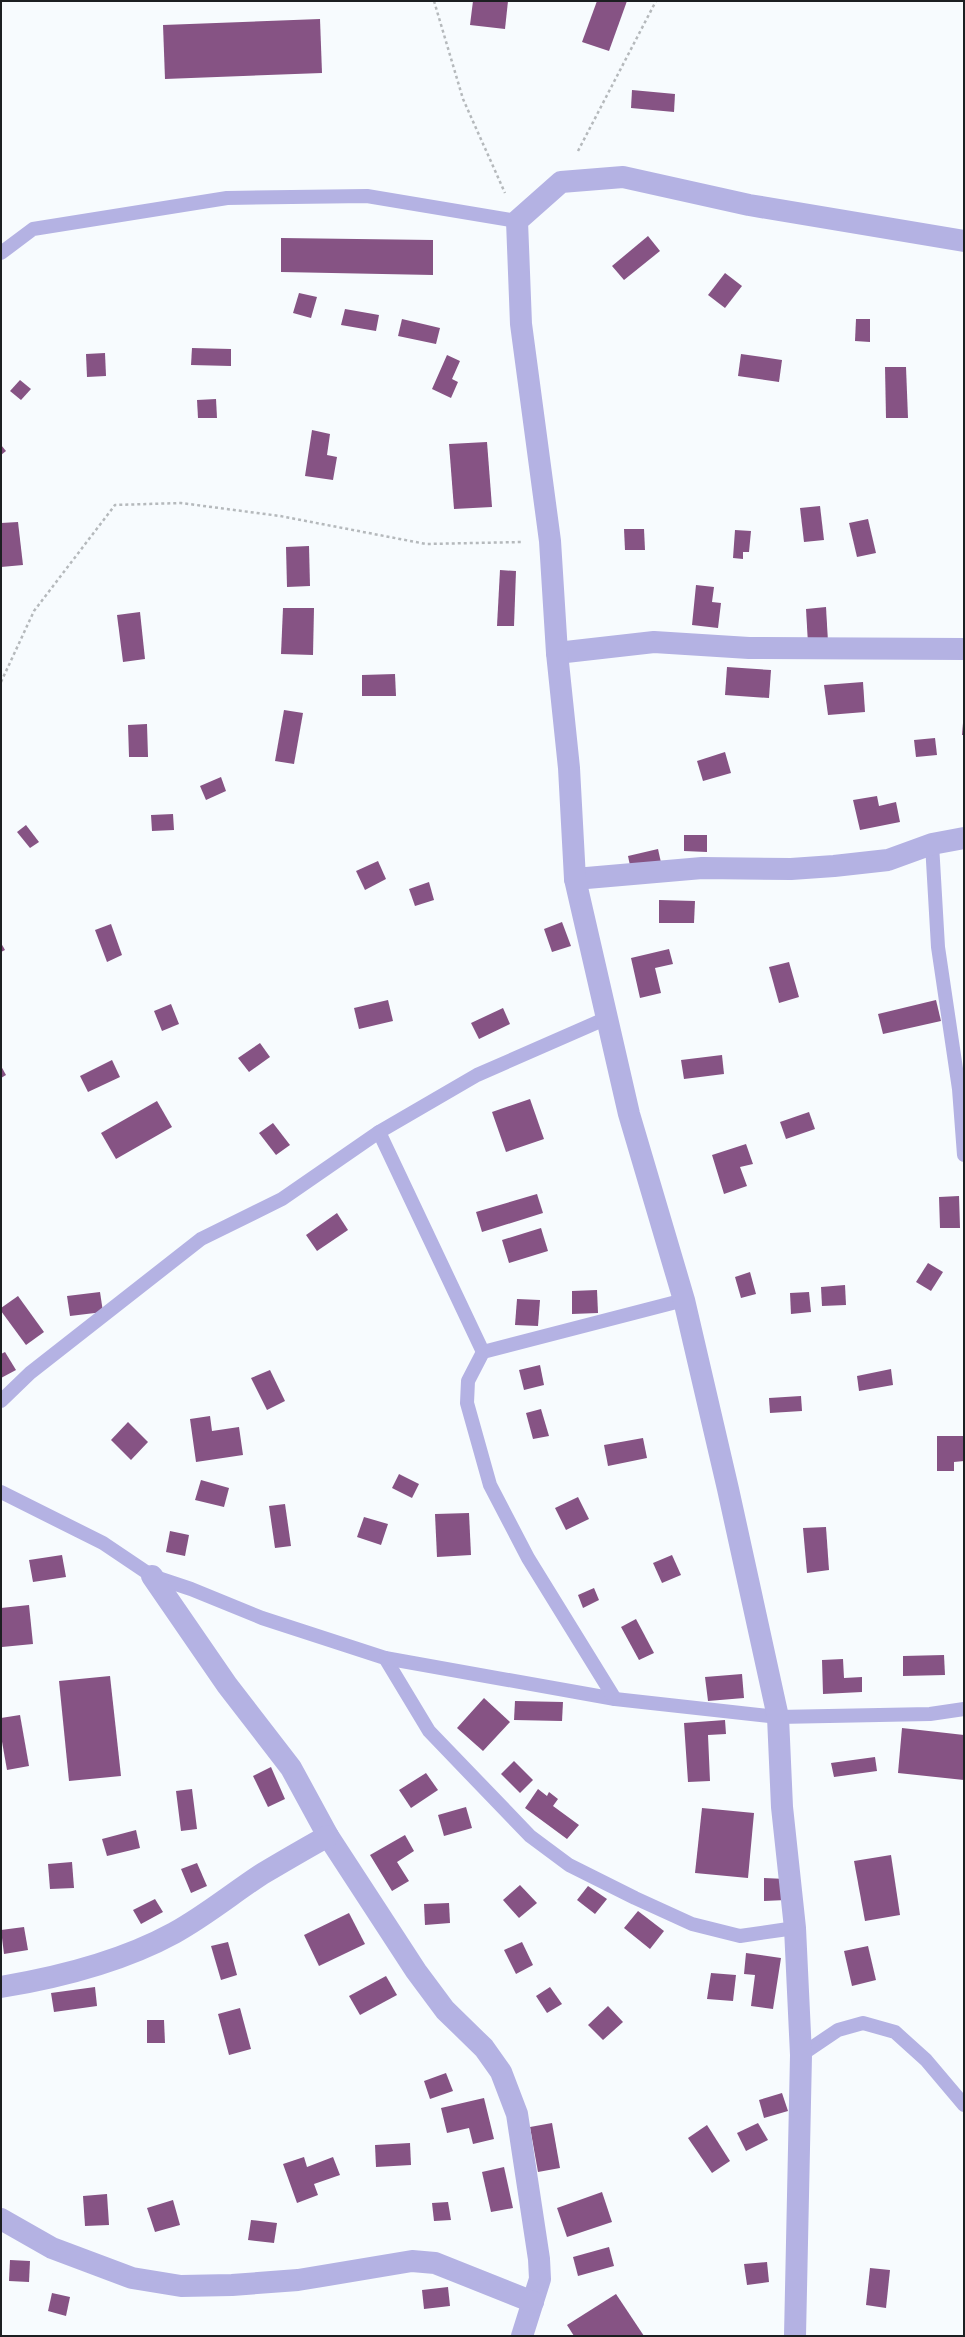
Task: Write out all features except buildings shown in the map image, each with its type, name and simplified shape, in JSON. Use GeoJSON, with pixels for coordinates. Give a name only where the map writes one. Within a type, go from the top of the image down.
{"type":"FeatureCollection","features":[{"type":"Feature","properties":{"kind":"street"},"geometry":{"type":"LineString","coordinates":[[795,2336],[801,2056],[795,1928],[782,1807],[778,1717],[728,1489],[684,1300],[629,1114],[575,879],[569,768],[557,652],[550,541],[521,324],[517,221],[561,182],[623,177],[749,205],[964,241]]}},
{"type":"Feature","properties":{"kind":"street"},"geometry":{"type":"LineString","coordinates":[[557,652],[654,642],[748,648],[964,649]]}},
{"type":"Feature","properties":{"kind":"street"},"geometry":{"type":"LineString","coordinates":[[575,879],[702,868],[791,869],[834,866],[888,860],[932,844],[964,838]]}},
{"type":"Feature","properties":{"kind":"street"},"geometry":{"type":"LineString","coordinates":[[152,1576],[227,1685],[291,1768],[328,1836],[428,1988],[445,2010],[484,2048],[501,2072],[516,2114],[539,2259],[540,2279],[522,2336]]}},
{"type":"Feature","properties":{"kind":"street"},"geometry":{"type":"LineString","coordinates":[[1,1987],[69,1973],[122,1958],[135,1952],[174,1933],[215,1908],[262,1874],[328,1836]]}},
{"type":"Feature","properties":{"kind":"street"},"geometry":{"type":"LineString","coordinates":[[1,2219],[52,2248],[132,2278],[181,2286],[232,2285],[298,2280],[412,2261],[435,2263],[533,2302]]}},
{"type":"Feature","properties":{"kind":"lane"},"geometry":{"type":"LineString","coordinates":[[1,253],[33,229],[227,198],[367,196],[517,221]]}},
{"type":"Feature","properties":{"kind":"lane"},"geometry":{"type":"LineString","coordinates":[[932,844],[938,947],[959,1089],[964,1155]]}},
{"type":"Feature","properties":{"kind":"lane"},"geometry":{"type":"LineString","coordinates":[[1,1402],[30,1373],[201,1239],[282,1199],[379,1132],[477,1075],[607,1018]]}},
{"type":"Feature","properties":{"kind":"lane"},"geometry":{"type":"LineString","coordinates":[[379,1132],[483,1352]]}},
{"type":"Feature","properties":{"kind":"lane"},"geometry":{"type":"LineString","coordinates":[[615,1699],[528,1558],[490,1485],[467,1404],[468,1380],[483,1352],[684,1300]]}},
{"type":"Feature","properties":{"kind":"lane"},"geometry":{"type":"LineString","coordinates":[[1,1492],[103,1543],[152,1576],[191,1589],[262,1618],[385,1658],[615,1699],[778,1717],[930,1714],[964,1709]]}},
{"type":"Feature","properties":{"kind":"lane"},"geometry":{"type":"LineString","coordinates":[[385,1658],[429,1731],[530,1836],[569,1864],[635,1898],[692,1924],[740,1936],[795,1928]]}},
{"type":"Feature","properties":{"kind":"lane"},"geometry":{"type":"LineString","coordinates":[[801,2056],[838,2030],[863,2023],[895,2032],[926,2060],[964,2104]]}},
{"type":"Feature","properties":{"kind":"path"},"geometry":{"type":"LineString","coordinates":[[434,1],[464,99],[517,221]]}},
{"type":"Feature","properties":{"kind":"path"},"geometry":{"type":"LineString","coordinates":[[561,182],[656,1]]}},
{"type":"Feature","properties":{"kind":"path"},"geometry":{"type":"LineString","coordinates":[[1,682],[34,611],[114,505],[181,503],[280,516],[426,544],[550,541]]}}]}
